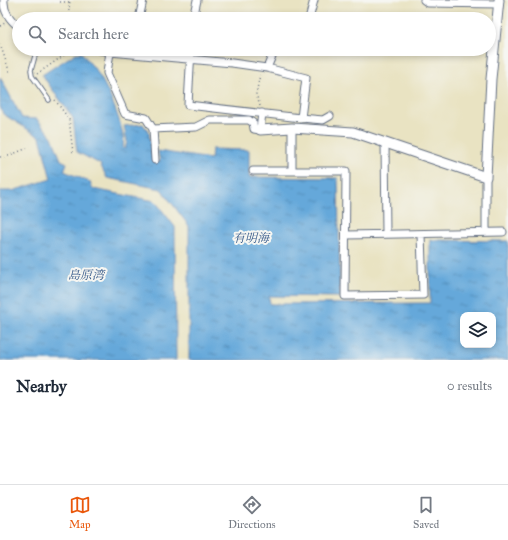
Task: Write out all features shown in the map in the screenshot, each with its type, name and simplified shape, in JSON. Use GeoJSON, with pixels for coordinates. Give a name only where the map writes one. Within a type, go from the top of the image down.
{"type":"FeatureCollection","features":[{"type":"Feature","properties":{"kind":"street"},"geometry":{"type":"LineString","coordinates":[[140,12],[143,0]]}},
{"type":"Feature","properties":{"kind":"street"},"geometry":{"type":"LineString","coordinates":[[194,12],[197,0]]}},
{"type":"Feature","properties":{"kind":"street"},"geometry":{"type":"LineString","coordinates":[[311,12],[314,0]]}},
{"type":"Feature","properties":{"kind":"street"},"geometry":{"type":"LineString","coordinates":[[424,0],[428,2],[499,2],[508,6]]}},
{"type":"Feature","properties":{"kind":"street"},"geometry":{"type":"LineString","coordinates":[[496,31],[499,2]]}},
{"type":"Feature","properties":{"kind":"street"},"geometry":{"type":"LineString","coordinates":[[3,3],[9,19],[12,21]]}},
{"type":"Feature","properties":{"kind":"street"},"geometry":{"type":"LineString","coordinates":[[109,56],[107,73],[126,114],[146,118],[153,129],[155,160]]}},
{"type":"Feature","properties":{"kind":"street"},"geometry":{"type":"LineString","coordinates":[[162,56],[265,68],[306,78],[301,118]]}},
{"type":"Feature","properties":{"kind":"street"},"geometry":{"type":"LineString","coordinates":[[190,56],[188,105],[323,120],[330,116]]}},
{"type":"Feature","properties":{"kind":"street"},"geometry":{"type":"LineString","coordinates":[[265,68],[271,56]]}},
{"type":"Feature","properties":{"kind":"street"},"geometry":{"type":"LineString","coordinates":[[486,232],[486,177],[493,56]]}},
{"type":"Feature","properties":{"kind":"street"},"geometry":{"type":"LineString","coordinates":[[260,130],[262,113]]}},
{"type":"Feature","properties":{"kind":"street"},"geometry":{"type":"LineString","coordinates":[[153,129],[196,127],[210,120],[249,120],[253,123],[254,129],[260,130],[292,128],[353,132],[486,177]]}},
{"type":"Feature","properties":{"kind":"street"},"geometry":{"type":"LineString","coordinates":[[292,128],[292,171]]}},
{"type":"Feature","properties":{"kind":"street"},"geometry":{"type":"LineString","coordinates":[[385,143],[386,233]]}},
{"type":"Feature","properties":{"kind":"street"},"geometry":{"type":"LineString","coordinates":[[253,171],[346,171],[347,235],[345,296],[423,295],[421,234]]}},
{"type":"Feature","properties":{"kind":"street"},"geometry":{"type":"LineString","coordinates":[[347,235],[386,233],[421,234],[503,232]]}},
{"type":"Feature","properties":{"kind":"lane"},"geometry":{"type":"LineString","coordinates":[[35,56],[31,70],[32,76],[49,100]]}},
{"type":"Feature","properties":{"kind":"path"},"geometry":{"type":"LineString","coordinates":[[60,2],[70,1],[69,12]]}},
{"type":"Feature","properties":{"kind":"path"},"geometry":{"type":"LineString","coordinates":[[0,44],[10,73]]}},
{"type":"Feature","properties":{"kind":"path"},"geometry":{"type":"LineString","coordinates":[[37,74],[63,56]]}},
{"type":"Feature","properties":{"kind":"path"},"geometry":{"type":"LineString","coordinates":[[262,113],[256,94],[265,68]]}},
{"type":"Feature","properties":{"kind":"path"},"geometry":{"type":"LineString","coordinates":[[55,100],[69,119],[73,153]]}},
{"type":"Feature","properties":{"kind":"path"},"geometry":{"type":"LineString","coordinates":[[0,157],[8,156],[30,147]]}},
{"type":"Feature","properties":{"kind":"water","name":"有明海"},"geometry":{"type":"Polygon","coordinates":[[[71,56],[84,56],[99,75],[112,100],[120,122],[123,148],[125,149],[127,141],[124,126],[143,124],[149,133],[153,163],[160,162],[158,151],[211,159],[212,149],[249,150],[249,177],[338,178],[340,297],[269,296],[270,304],[430,303],[430,240],[508,241],[508,360],[189,360],[189,226],[161,189],[107,178],[100,164],[77,152],[73,118],[42,75],[71,56]]]}},
{"type":"Feature","properties":{"kind":"water","name":"島原湾"},"geometry":{"type":"Polygon","coordinates":[[[0,77],[22,118],[37,119],[52,137],[61,160],[67,163],[64,171],[90,182],[93,189],[155,201],[175,227],[176,360],[0,360],[0,191],[12,191],[51,179],[40,137],[3,114],[0,106],[0,77]]]}}]}
